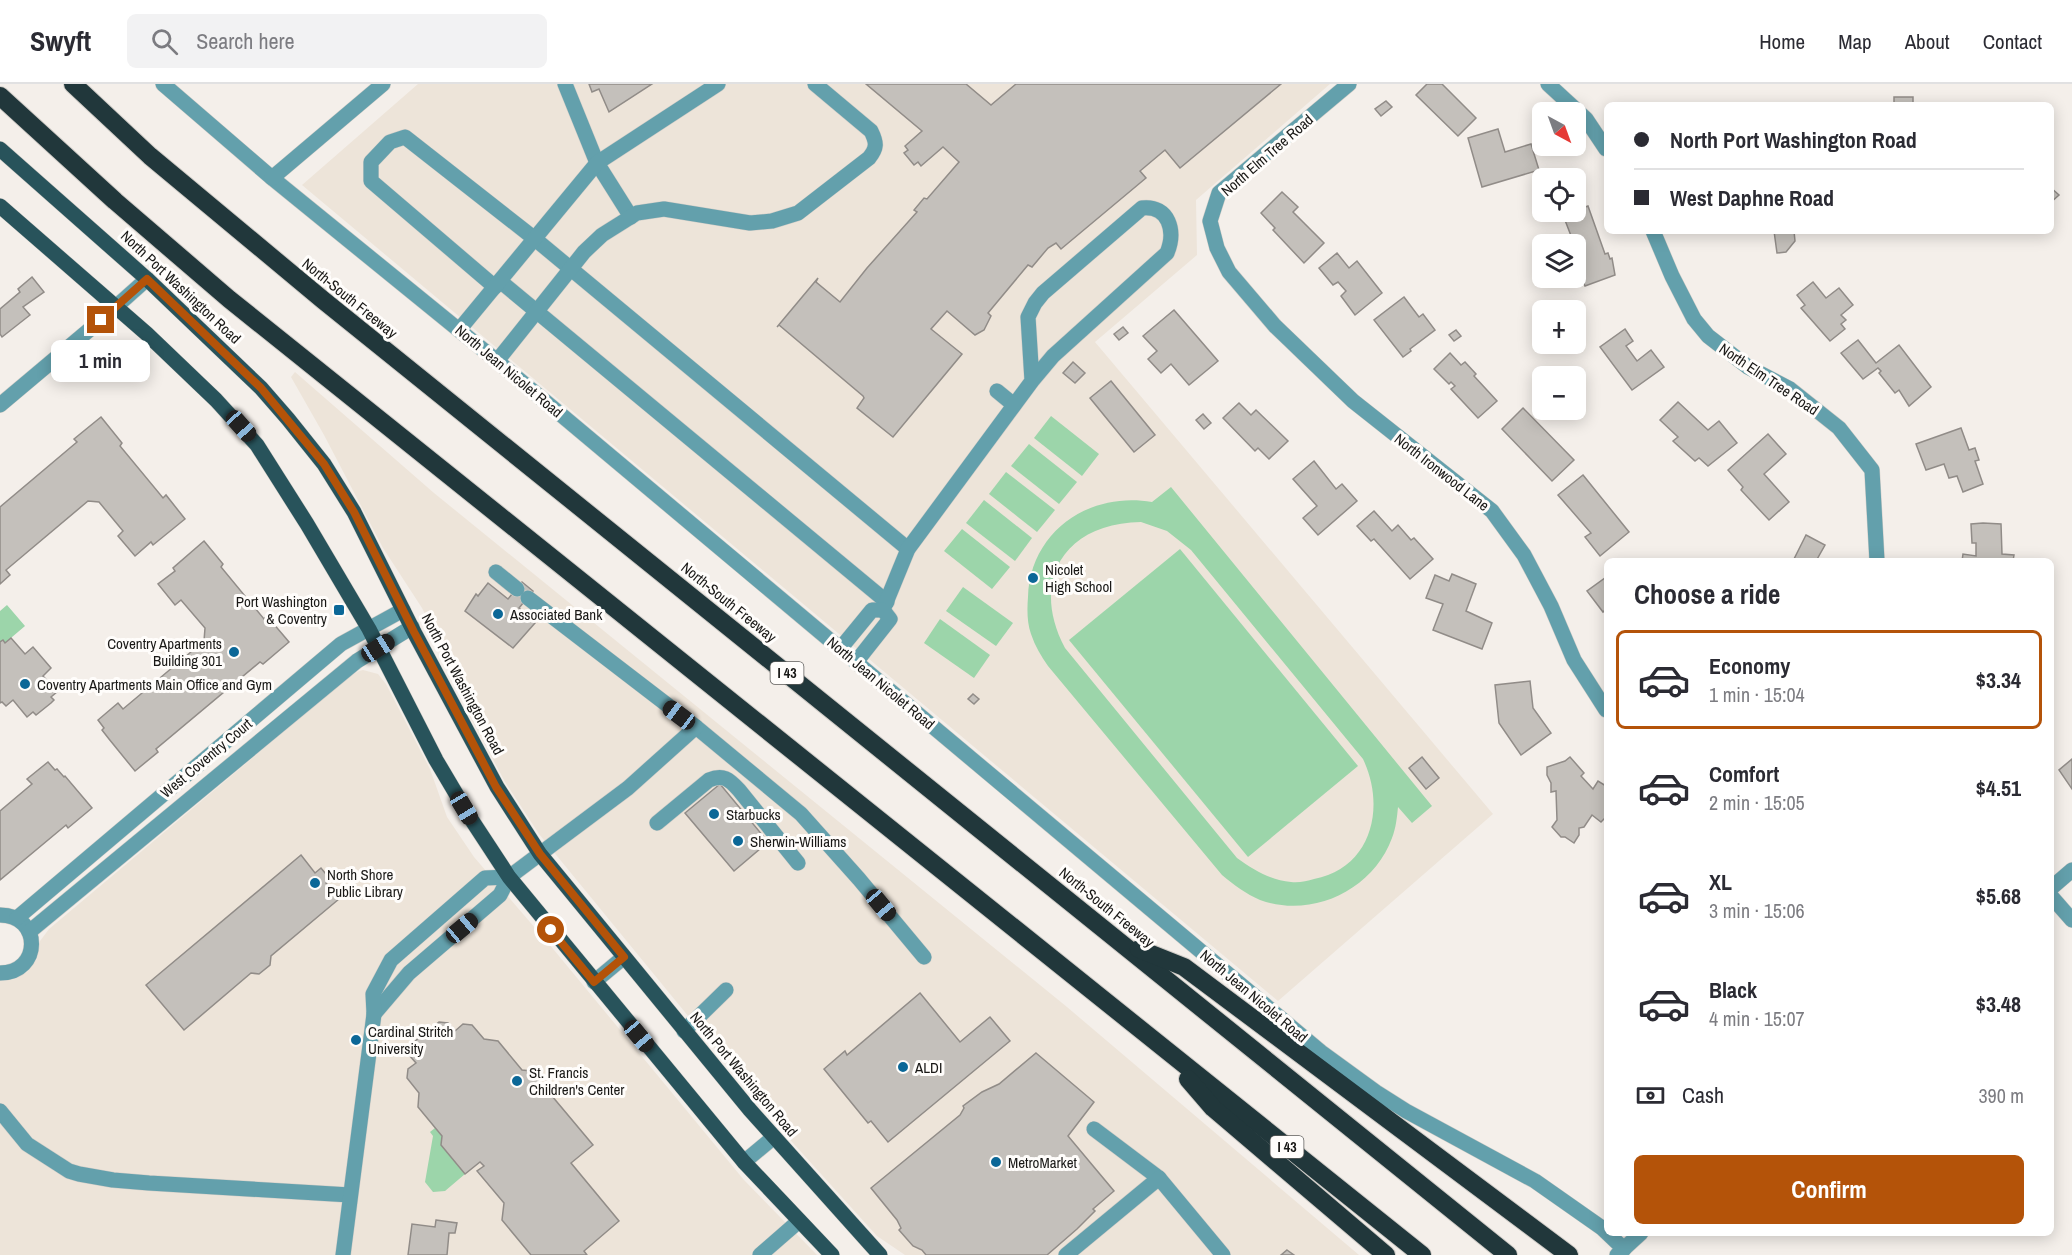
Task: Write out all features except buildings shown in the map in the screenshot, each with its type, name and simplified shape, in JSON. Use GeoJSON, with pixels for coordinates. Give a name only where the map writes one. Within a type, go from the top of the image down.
{"type":"FeatureCollection","features":[{"type":"Feature","properties":{"kind":"highway","name":"North-South Freeway"},"geometry":{"type":"LineString","coordinates":[[73,84],[150,156],[323,300],[1508,1255]]}},
{"type":"Feature","properties":{"kind":"highway","name":"I 43"},"geometry":{"type":"LineString","coordinates":[[0,96],[115,201],[229,300],[1422,1255]]}},
{"type":"Feature","properties":{"kind":"highway"},"geometry":{"type":"LineString","coordinates":[[1123,943],[1184,967],[1569,1255]]}},
{"type":"Feature","properties":{"kind":"highway"},"geometry":{"type":"LineString","coordinates":[[1152,1040],[1213,1108],[1386,1255]]}},
{"type":"Feature","properties":{"kind":"main road","name":"North Port Washington Road"},"geometry":{"type":"LineString","coordinates":[[0,149],[147,279],[261,388],[324,464],[354,512],[496,787],[540,854],[684,1031],[774,1137],[880,1255]]}},
{"type":"Feature","properties":{"kind":"main road"},"geometry":{"type":"LineString","coordinates":[[0,206],[117,307],[216,400],[257,445],[369,629],[436,760],[509,877],[744,1162],[832,1255]]}},
{"type":"Feature","properties":{"kind":"street","name":"North Jean Nicolet Road"},"geometry":{"type":"LineString","coordinates":[[163,84],[1337,1064],[1406,1111],[1535,1181],[1604,1231]]}},
{"type":"Feature","properties":{"kind":"street"},"geometry":{"type":"LineString","coordinates":[[272,177],[383,84]]}},
{"type":"Feature","properties":{"kind":"street"},"geometry":{"type":"LineString","coordinates":[[565,84],[597,163],[631,217]]}},
{"type":"Feature","properties":{"kind":"street"},"geometry":{"type":"LineString","coordinates":[[459,330],[597,163],[718,84]]}},
{"type":"Feature","properties":{"kind":"street"},"geometry":{"type":"LineString","coordinates":[[497,361],[570,269],[602,235],[638,213],[664,209],[750,223],[772,221],[798,213],[869,158],[875,150],[876,141],[871,131],[815,84]]}},
{"type":"Feature","properties":{"kind":"street","name":"North Elm Tree Road"},"geometry":{"type":"LineString","coordinates":[[1229,272],[1217,248],[1210,221],[1219,194],[1349,84]]}},
{"type":"Feature","properties":{"kind":"street"},"geometry":{"type":"LineString","coordinates":[[1548,84],[1586,119],[1604,146]]}},
{"type":"Feature","properties":{"kind":"street"},"geometry":{"type":"LineString","coordinates":[[856,662],[890,619],[885,606],[536,312],[371,181],[371,162],[390,142],[405,137],[535,239],[908,549]]}},
{"type":"Feature","properties":{"kind":"street"},"geometry":{"type":"LineString","coordinates":[[885,606],[908,549],[1032,381],[1053,356],[1167,253],[1171,240],[1169,223],[1159,210],[1152,207],[1142,208],[1043,293],[1035,303],[1028,317],[1032,381]]}},
{"type":"Feature","properties":{"kind":"street","name":"North Elm Tree Road"},"geometry":{"type":"LineString","coordinates":[[1654,234],[1694,319],[1708,336],[1749,367],[1790,389],[1831,421],[1872,470],[1877,558]]}},
{"type":"Feature","properties":{"kind":"street","name":"North Ironwood Lane"},"geometry":{"type":"LineString","coordinates":[[1229,272],[1275,326],[1353,402],[1492,511],[1524,555],[1551,606],[1574,660],[1604,707]]}},
{"type":"Feature","properties":{"kind":"street"},"geometry":{"type":"LineString","coordinates":[[0,405],[147,279]]}},
{"type":"Feature","properties":{"kind":"street"},"geometry":{"type":"LineString","coordinates":[[997,391],[1014,405]]}},
{"type":"Feature","properties":{"kind":"street"},"geometry":{"type":"LineString","coordinates":[[496,572],[696,728],[801,814],[924,957]]}},
{"type":"Feature","properties":{"kind":"street"},"geometry":{"type":"LineString","coordinates":[[840,649],[872,610],[885,606]]}},
{"type":"Feature","properties":{"kind":"street","name":"West Coventry Court"},"geometry":{"type":"LineString","coordinates":[[17,918],[341,644],[403,610]]}},
{"type":"Feature","properties":{"kind":"street","name":"West Coventry Court"},"geometry":{"type":"LineString","coordinates":[[29,932],[357,661],[412,627]]}},
{"type":"Feature","properties":{"kind":"street"},"geometry":{"type":"LineString","coordinates":[[374,1014],[409,972],[500,895],[509,877],[628,788],[696,728]]}},
{"type":"Feature","properties":{"kind":"street"},"geometry":{"type":"LineString","coordinates":[[657,823],[708,780],[724,777],[739,790],[798,863]]}},
{"type":"Feature","properties":{"kind":"street"},"geometry":{"type":"LineString","coordinates":[[2054,885],[2072,870]]}},
{"type":"Feature","properties":{"kind":"street"},"geometry":{"type":"LineString","coordinates":[[344,1255],[374,1014],[374,993],[391,960],[484,878],[509,877]]}},
{"type":"Feature","properties":{"kind":"street"},"geometry":{"type":"LineString","coordinates":[[2054,900],[2072,920]]}},
{"type":"Feature","properties":{"kind":"street"},"geometry":{"type":"LineString","coordinates":[[0,915],[17,918],[24,924],[32,940],[28,958],[15,970],[0,973]]}},
{"type":"Feature","properties":{"kind":"street"},"geometry":{"type":"LineString","coordinates":[[594,982],[624,957]]}},
{"type":"Feature","properties":{"kind":"street"},"geometry":{"type":"LineString","coordinates":[[684,1031],[726,990]]}},
{"type":"Feature","properties":{"kind":"street"},"geometry":{"type":"LineString","coordinates":[[0,1111],[27,1144],[69,1171],[79,1174],[150,1183],[350,1195]]}},
{"type":"Feature","properties":{"kind":"street"},"geometry":{"type":"LineString","coordinates":[[1094,1129],[1159,1178],[1223,1255]]}},
{"type":"Feature","properties":{"kind":"street"},"geometry":{"type":"LineString","coordinates":[[744,1162],[774,1137]]}},
{"type":"Feature","properties":{"kind":"street"},"geometry":{"type":"LineString","coordinates":[[1066,1255],[1159,1178]]}},
{"type":"Feature","properties":{"kind":"street"},"geometry":{"type":"LineString","coordinates":[[760,1255],[799,1221]]}},
{"type":"Feature","properties":{"kind":"street","name":"North Jean Nicolet Road"},"geometry":{"type":"LineString","coordinates":[[1608,1236],[1620,1252]]}},
{"type":"Feature","properties":{"kind":"street"},"geometry":{"type":"LineString","coordinates":[[1620,1252],[1638,1236]]}},
{"type":"Feature","properties":{"kind":"shaded area","name":"Nicolet High School"},"geometry":{"type":"Polygon","coordinates":[[[418,84],[1330,84],[1196,200],[1197,255],[1095,342],[1493,814],[1278,1001],[302,185],[418,84]]]}},
{"type":"Feature","properties":{"kind":"shaded area"},"geometry":{"type":"Polygon","coordinates":[[[295,372],[434,493],[1067,1007],[1359,1255],[905,1255],[877,1236],[784,1133],[539,834],[505,782],[467,711],[458,678],[422,608],[383,548],[291,377],[295,372]]]}},
{"type":"Feature","properties":{"kind":"shaded area"},"geometry":{"type":"Polygon","coordinates":[[[363,670],[378,674],[386,684],[430,769],[447,817],[474,857],[744,1180],[817,1255],[0,1255],[0,981],[15,979],[27,972],[37,959],[40,941],[49,929],[349,677],[363,670]]]}},
{"type":"Feature","properties":{"kind":"green space"},"geometry":{"type":"Polygon","coordinates":[[[1051,416],[1099,454],[1082,476],[1034,438],[1051,416]]]}},
{"type":"Feature","properties":{"kind":"green space"},"geometry":{"type":"Polygon","coordinates":[[[1029,444],[1077,482],[1059,504],[1011,466],[1029,444]]]}},
{"type":"Feature","properties":{"kind":"green space"},"geometry":{"type":"Polygon","coordinates":[[[1006,472],[1055,510],[1037,532],[989,494],[1006,472]]]}},
{"type":"Feature","properties":{"kind":"green space"},"geometry":{"type":"Polygon","coordinates":[[[1171,487],[1432,806],[1412,823],[1398,807],[1393,834],[1383,856],[1371,872],[1338,896],[1300,906],[1280,905],[1255,898],[1222,875],[1048,666],[1036,647],[1027,611],[1031,574],[1039,553],[1052,535],[1067,521],[1086,510],[1106,503],[1129,500],[1152,502],[1171,487]],[[1141,522],[1114,525],[1092,533],[1074,544],[1061,560],[1053,579],[1051,600],[1055,623],[1065,648],[1237,858],[1262,874],[1283,881],[1303,882],[1334,873],[1361,849],[1369,833],[1373,815],[1373,796],[1370,777],[1363,759],[1191,550],[1167,531],[1141,522]]]}},
{"type":"Feature","properties":{"kind":"green space"},"geometry":{"type":"Polygon","coordinates":[[[984,500],[1032,538],[1015,561],[966,523],[984,500]]]}},
{"type":"Feature","properties":{"kind":"green space"},"geometry":{"type":"Polygon","coordinates":[[[962,529],[1010,567],[992,589],[944,551],[962,529]]]}},
{"type":"Feature","properties":{"kind":"green space"},"geometry":{"type":"Polygon","coordinates":[[[1180,549],[1358,766],[1248,857],[1069,640],[1180,549]]]}},
{"type":"Feature","properties":{"kind":"green space"},"geometry":{"type":"Polygon","coordinates":[[[963,587],[1013,623],[996,646],[946,611],[963,587]]]}},
{"type":"Feature","properties":{"kind":"green space"},"geometry":{"type":"Polygon","coordinates":[[[7,605],[25,626],[5,643],[3,640],[0,642],[0,611],[7,605]]]}},
{"type":"Feature","properties":{"kind":"green space"},"geometry":{"type":"Polygon","coordinates":[[[940,619],[990,655],[974,678],[924,643],[940,619]]]}},
{"type":"Feature","properties":{"kind":"green space"},"geometry":{"type":"Polygon","coordinates":[[[435,1128],[442,1136],[441,1145],[465,1174],[445,1191],[433,1192],[425,1182],[433,1136],[430,1132],[435,1128]]]}},
{"type":"Feature","properties":{"kind":"place","name":"Nicolet High School"},"geometry":{"type":"Point","coordinates":[1033,578]}},
{"type":"Feature","properties":{"kind":"place","name":"Port Washington & Coventry"},"geometry":{"type":"Point","coordinates":[339,610]}},
{"type":"Feature","properties":{"kind":"place","name":"Associated Bank"},"geometry":{"type":"Point","coordinates":[498,614]}},
{"type":"Feature","properties":{"kind":"place","name":"Coventry Apartments Building 301"},"geometry":{"type":"Point","coordinates":[234,652]}},
{"type":"Feature","properties":{"kind":"place","name":"Coventry Apartments Main Office and Gym"},"geometry":{"type":"Point","coordinates":[25,684]}},
{"type":"Feature","properties":{"kind":"place","name":"Starbucks"},"geometry":{"type":"Point","coordinates":[714,814]}},
{"type":"Feature","properties":{"kind":"place","name":"Sherwin-Williams"},"geometry":{"type":"Point","coordinates":[738,841]}},
{"type":"Feature","properties":{"kind":"place","name":"North Shore Public Library"},"geometry":{"type":"Point","coordinates":[315,883]}},
{"type":"Feature","properties":{"kind":"place","name":"Cardinal Stritch University"},"geometry":{"type":"Point","coordinates":[356,1040]}},
{"type":"Feature","properties":{"kind":"place","name":"ALDI"},"geometry":{"type":"Point","coordinates":[903,1067]}},
{"type":"Feature","properties":{"kind":"place","name":"St. Francis Children's Center"},"geometry":{"type":"Point","coordinates":[517,1081]}},
{"type":"Feature","properties":{"kind":"place","name":"MetroMarket"},"geometry":{"type":"Point","coordinates":[996,1162]}},
{"type":"Feature","properties":{"kind":"route"},"geometry":{"type":"LineString","coordinates":[[101,320],[147,279],[261,388],[324,464],[354,512],[496,787],[540,854],[624,957],[594,982],[551,930]]}}]}
